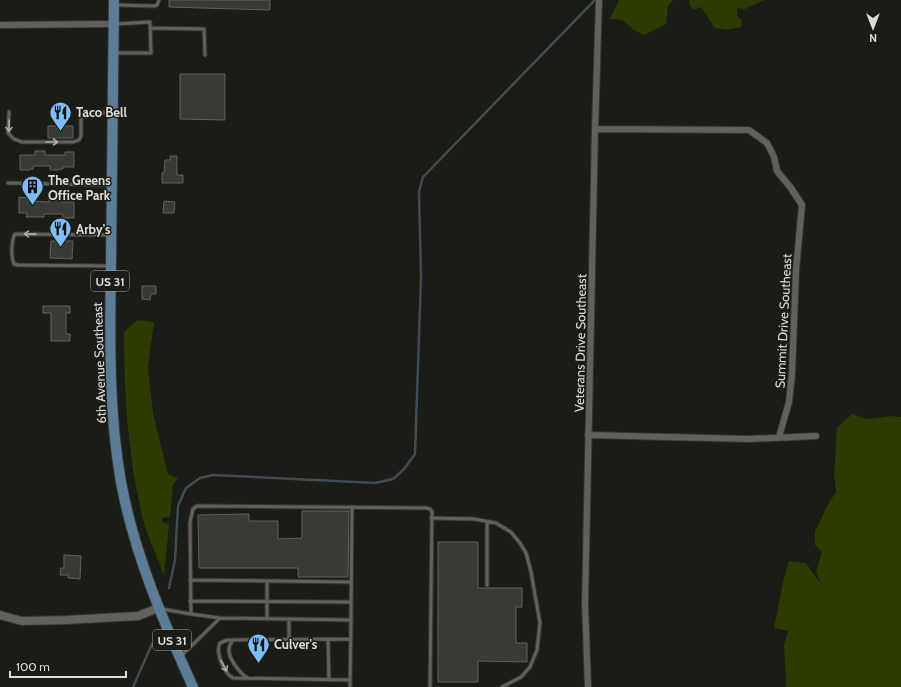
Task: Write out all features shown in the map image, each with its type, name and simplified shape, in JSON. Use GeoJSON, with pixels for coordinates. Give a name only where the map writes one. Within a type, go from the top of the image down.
{"type":"FeatureCollection","features":[{"type":"Feature","properties":{"kind":"main road","name":"6th Avenue Southeast"},"geometry":{"type":"LineString","coordinates":[[114,3],[111,380],[112,408],[118,465],[129,520],[140,558],[158,608],[194,687]]}},
{"type":"Feature","properties":{"kind":"street","name":"Veterans Drive Southeast"},"geometry":{"type":"LineString","coordinates":[[588,687],[585,603],[599,0]]}},
{"type":"Feature","properties":{"kind":"street"},"geometry":{"type":"LineString","coordinates":[[0,25],[113,24]]}},
{"type":"Feature","properties":{"kind":"street","name":"Summit Drive Southeast"},"geometry":{"type":"LineString","coordinates":[[595,129],[748,130],[767,143],[774,157],[777,171],[791,188],[802,205],[796,270],[792,374],[788,402],[779,437]]}},
{"type":"Feature","properties":{"kind":"street"},"geometry":{"type":"LineString","coordinates":[[588,435],[749,439],[816,436]]}},
{"type":"Feature","properties":{"kind":"street"},"geometry":{"type":"LineString","coordinates":[[0,615],[22,621],[66,620],[138,616],[158,608]]}},
{"type":"Feature","properties":{"kind":"lane"},"geometry":{"type":"LineString","coordinates":[[114,3],[155,6],[159,0]]}},
{"type":"Feature","properties":{"kind":"lane"},"geometry":{"type":"LineString","coordinates":[[113,24],[150,22],[151,53],[113,53]]}},
{"type":"Feature","properties":{"kind":"lane"},"geometry":{"type":"LineString","coordinates":[[150,28],[204,29],[205,55]]}},
{"type":"Feature","properties":{"kind":"lane"},"geometry":{"type":"LineString","coordinates":[[9,112],[8,133],[14,139],[22,142],[73,142],[79,140],[81,136],[81,112],[112,113]]}},
{"type":"Feature","properties":{"kind":"lane"},"geometry":{"type":"LineString","coordinates":[[8,183],[112,185]]}},
{"type":"Feature","properties":{"kind":"lane"},"geometry":{"type":"LineString","coordinates":[[111,235],[15,234],[13,238],[14,264],[111,266]]}},
{"type":"Feature","properties":{"kind":"lane"},"geometry":{"type":"LineString","coordinates":[[190,614],[190,522],[193,509],[197,506],[430,509],[430,687]]}},
{"type":"Feature","properties":{"kind":"lane"},"geometry":{"type":"LineString","coordinates":[[350,687],[352,507]]}},
{"type":"Feature","properties":{"kind":"lane"},"geometry":{"type":"LineString","coordinates":[[431,518],[474,519],[496,523],[511,532],[526,553],[540,623],[537,650],[530,668],[521,677],[502,687]]}},
{"type":"Feature","properties":{"kind":"lane"},"geometry":{"type":"LineString","coordinates":[[487,522],[487,584]]}},
{"type":"Feature","properties":{"kind":"lane"},"geometry":{"type":"LineString","coordinates":[[190,580],[351,582]]}},
{"type":"Feature","properties":{"kind":"lane"},"geometry":{"type":"LineString","coordinates":[[267,581],[267,619]]}},
{"type":"Feature","properties":{"kind":"lane"},"geometry":{"type":"LineString","coordinates":[[190,600],[350,602]]}},
{"type":"Feature","properties":{"kind":"lane"},"geometry":{"type":"LineString","coordinates":[[158,608],[220,618],[351,620]]}},
{"type":"Feature","properties":{"kind":"lane"},"geometry":{"type":"LineString","coordinates":[[180,657],[220,618]]}},
{"type":"Feature","properties":{"kind":"lane"},"geometry":{"type":"LineString","coordinates":[[289,619],[289,639]]}},
{"type":"Feature","properties":{"kind":"lane"},"geometry":{"type":"LineString","coordinates":[[328,639],[329,680]]}},
{"type":"Feature","properties":{"kind":"lane"},"geometry":{"type":"LineString","coordinates":[[350,680],[231,678],[218,656],[217,650],[220,642],[233,640],[351,639]]}},
{"type":"Feature","properties":{"kind":"lane"},"geometry":{"type":"LineString","coordinates":[[233,640],[229,648],[231,656],[241,674],[249,679]]}},
{"type":"Feature","properties":{"kind":"green space"},"geometry":{"type":"Polygon","coordinates":[[[619,0],[673,0],[668,6],[666,24],[644,35],[634,30],[622,20],[610,19],[619,0]]]}},
{"type":"Feature","properties":{"kind":"green space"},"geometry":{"type":"Polygon","coordinates":[[[689,0],[764,0],[745,9],[737,8],[737,16],[742,20],[741,27],[726,30],[715,28],[701,7],[693,10],[689,4],[689,0]]]}},
{"type":"Feature","properties":{"kind":"green space"},"geometry":{"type":"Polygon","coordinates":[[[138,320],[154,322],[148,367],[153,413],[168,474],[178,478],[173,485],[170,517],[162,518],[162,522],[169,524],[164,576],[143,519],[130,450],[126,403],[124,333],[138,320]]]}},
{"type":"Feature","properties":{"kind":"green space"},"geometry":{"type":"Polygon","coordinates":[[[852,414],[867,419],[891,416],[901,417],[901,687],[786,687],[784,645],[788,631],[774,628],[784,577],[789,561],[806,563],[820,583],[816,571],[822,552],[815,545],[815,532],[827,506],[836,492],[834,474],[837,428],[852,414]]]}},
{"type":"Feature","properties":{"kind":"building"},"geometry":{"type":"Polygon","coordinates":[[[169,0],[270,0],[270,10],[169,7],[169,0]]]}},
{"type":"Feature","properties":{"kind":"building"},"geometry":{"type":"Polygon","coordinates":[[[180,74],[225,74],[225,120],[180,119],[180,74]]]}},
{"type":"Feature","properties":{"kind":"building","name":"Taco Bell"},"geometry":{"type":"Polygon","coordinates":[[[48,126],[73,126],[73,138],[48,138],[48,126]]]}},
{"type":"Feature","properties":{"kind":"building"},"geometry":{"type":"Polygon","coordinates":[[[35,151],[45,151],[45,155],[65,155],[65,152],[74,152],[74,167],[63,167],[63,169],[59,170],[50,170],[50,166],[33,166],[33,169],[30,170],[20,170],[20,155],[35,155],[35,151]]]}},
{"type":"Feature","properties":{"kind":"building"},"geometry":{"type":"Polygon","coordinates":[[[170,156],[177,156],[177,175],[183,175],[183,183],[162,183],[162,173],[164,173],[165,160],[170,160],[170,156]]]}},
{"type":"Feature","properties":{"kind":"building"},"geometry":{"type":"Polygon","coordinates":[[[19,197],[29,198],[32,199],[32,201],[49,202],[49,198],[59,198],[62,202],[74,202],[74,218],[63,218],[63,214],[44,214],[44,217],[26,217],[27,213],[19,213],[19,197]]]}},
{"type":"Feature","properties":{"kind":"building"},"geometry":{"type":"Polygon","coordinates":[[[164,201],[175,202],[174,213],[163,213],[164,201]]]}},
{"type":"Feature","properties":{"kind":"building"},"geometry":{"type":"Polygon","coordinates":[[[51,241],[73,241],[72,259],[50,258],[51,241]]]}},
{"type":"Feature","properties":{"kind":"building"},"geometry":{"type":"Polygon","coordinates":[[[142,286],[156,286],[156,294],[151,294],[150,300],[142,299],[142,286]]]}},
{"type":"Feature","properties":{"kind":"building"},"geometry":{"type":"Polygon","coordinates":[[[43,306],[70,306],[70,313],[66,313],[66,334],[70,334],[70,341],[51,341],[51,313],[43,313],[43,306]]]}},
{"type":"Feature","properties":{"kind":"building"},"geometry":{"type":"Polygon","coordinates":[[[302,511],[349,511],[348,577],[298,577],[298,568],[199,568],[198,515],[249,514],[249,521],[278,521],[278,539],[302,538],[302,511]]]}},
{"type":"Feature","properties":{"kind":"building"},"geometry":{"type":"Polygon","coordinates":[[[438,542],[478,542],[478,588],[522,588],[522,607],[516,607],[516,643],[527,643],[527,662],[478,661],[478,682],[438,682],[438,542]]]}},
{"type":"Feature","properties":{"kind":"building"},"geometry":{"type":"Polygon","coordinates":[[[64,555],[81,556],[80,579],[68,578],[68,575],[60,575],[61,568],[64,568],[64,555]]]}},
{"type":"Feature","properties":{"kind":"waterway"},"geometry":{"type":"LineString","coordinates":[[169,588],[175,560],[178,506],[186,488],[200,478],[213,475],[375,483],[393,479],[404,469],[415,454],[421,277],[419,192],[423,177],[595,0]]}},
{"type":"Feature","properties":{"kind":"waterway"},"geometry":{"type":"LineString","coordinates":[[133,687],[152,644]]}},
{"type":"Feature","properties":{"kind":"place","name":"Taco Bell"},"geometry":{"type":"Point","coordinates":[60,132]}},
{"type":"Feature","properties":{"kind":"place","name":"The Greens Office Park"},"geometry":{"type":"Point","coordinates":[32,206]}},
{"type":"Feature","properties":{"kind":"place","name":"Arby's"},"geometry":{"type":"Point","coordinates":[60,248]}},
{"type":"Feature","properties":{"kind":"place","name":"Culver's"},"geometry":{"type":"Point","coordinates":[258,664]}}]}
